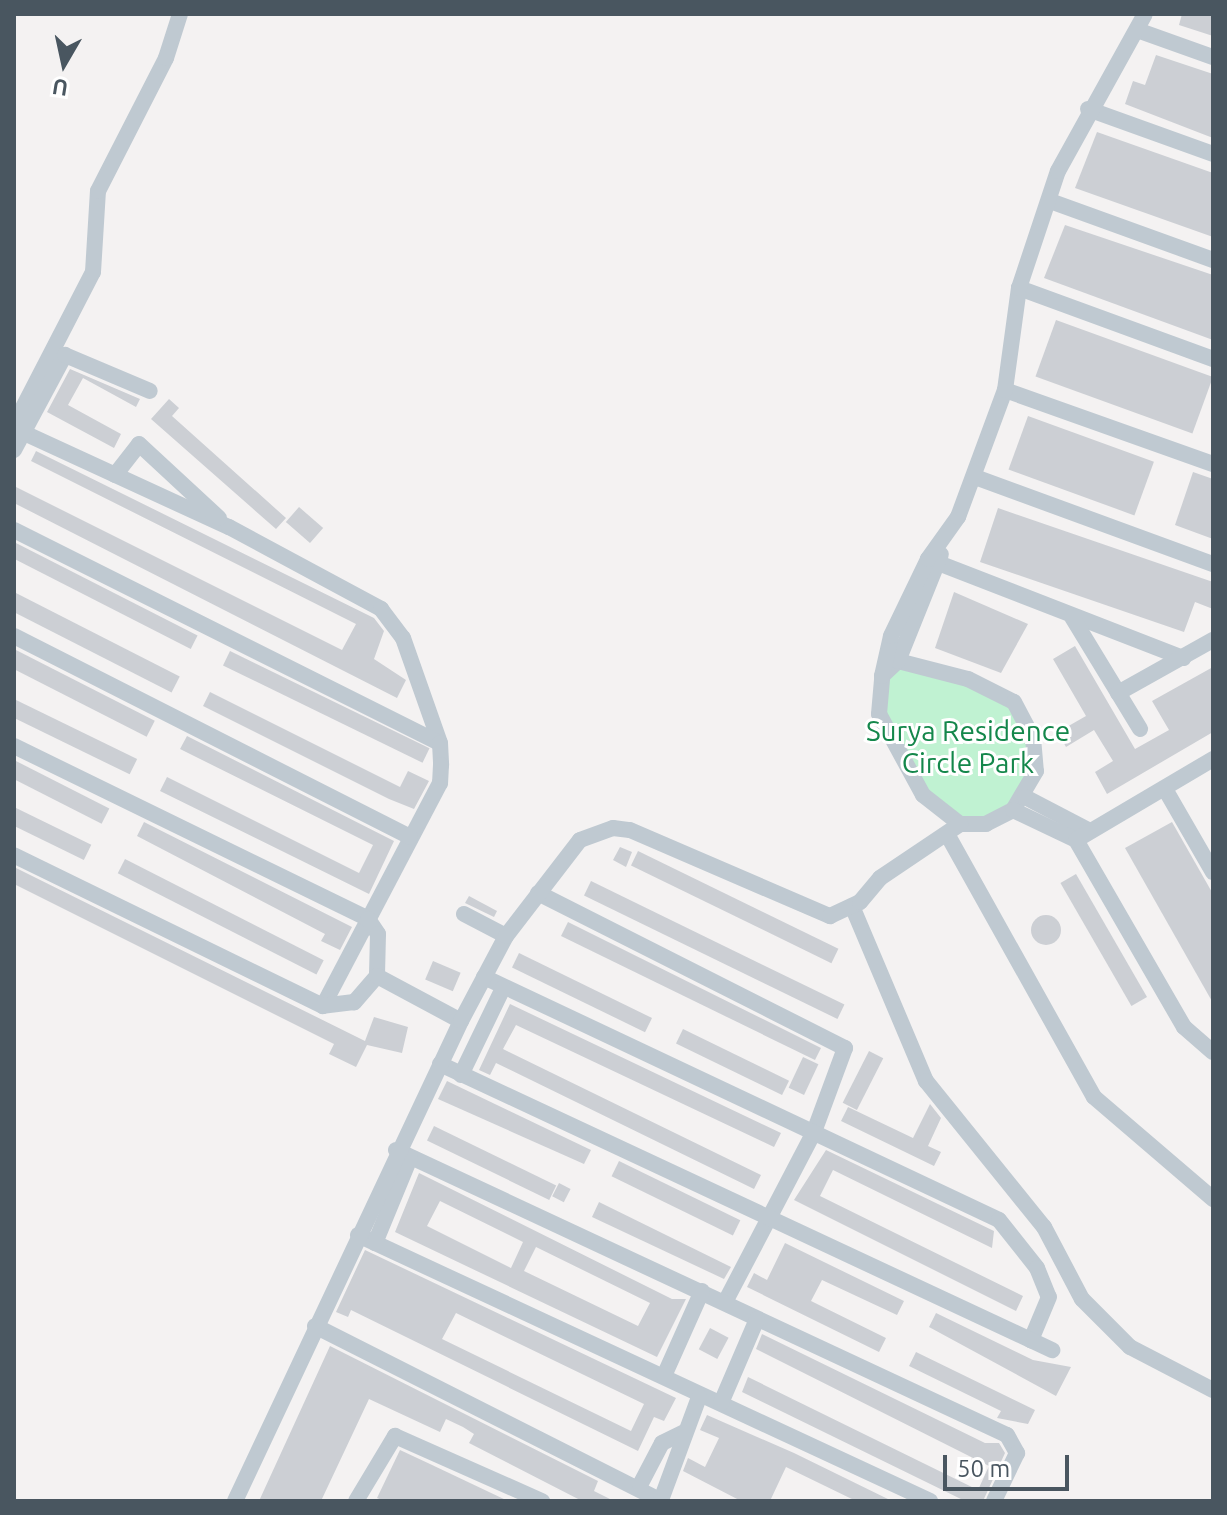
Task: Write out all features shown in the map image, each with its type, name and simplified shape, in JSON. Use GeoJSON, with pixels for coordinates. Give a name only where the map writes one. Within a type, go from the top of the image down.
{"type":"FeatureCollection","features":[{"type":"Feature","properties":{"kind":"street"},"geometry":{"type":"LineString","coordinates":[[14,450],[18,429],[97,263],[98,191],[166,58],[180,14]]}},
{"type":"Feature","properties":{"kind":"street"},"geometry":{"type":"LineString","coordinates":[[1145,14],[1088,109],[1050,201],[1019,288],[1005,390],[975,477],[941,544],[897,649],[882,676],[879,714],[896,751],[923,795],[953,829],[1094,1097],[1213,1199]]}},
{"type":"Feature","properties":{"kind":"street"},"geometry":{"type":"LineString","coordinates":[[1137,30],[1213,57]]}},
{"type":"Feature","properties":{"kind":"street"},"geometry":{"type":"LineString","coordinates":[[1088,109],[1213,154]]}},
{"type":"Feature","properties":{"kind":"street"},"geometry":{"type":"LineString","coordinates":[[1050,201],[1213,260]]}},
{"type":"Feature","properties":{"kind":"street"},"geometry":{"type":"LineString","coordinates":[[1019,288],[1213,359]]}},
{"type":"Feature","properties":{"kind":"street"},"geometry":{"type":"LineString","coordinates":[[18,429],[68,354],[150,391]]}},
{"type":"Feature","properties":{"kind":"street"},"geometry":{"type":"LineString","coordinates":[[1005,390],[1213,464]]}},
{"type":"Feature","properties":{"kind":"street"},"geometry":{"type":"LineString","coordinates":[[18,429],[229,527],[388,615],[440,743],[440,783],[323,1006]]}},
{"type":"Feature","properties":{"kind":"street"},"geometry":{"type":"LineString","coordinates":[[115,475],[139,444],[229,527]]}},
{"type":"Feature","properties":{"kind":"street"},"geometry":{"type":"LineString","coordinates":[[975,477],[1213,564]]}},
{"type":"Feature","properties":{"kind":"street"},"geometry":{"type":"LineString","coordinates":[[14,530],[440,743]]}},
{"type":"Feature","properties":{"kind":"street"},"geometry":{"type":"LineString","coordinates":[[935,561],[1183,658]]}},
{"type":"Feature","properties":{"kind":"street"},"geometry":{"type":"LineString","coordinates":[[1072,617],[1140,729]]}},
{"type":"Feature","properties":{"kind":"street"},"geometry":{"type":"LineString","coordinates":[[14,636],[410,837]]}},
{"type":"Feature","properties":{"kind":"street"},"geometry":{"type":"LineString","coordinates":[[1118,693],[1213,640]]}},
{"type":"Feature","properties":{"kind":"street"},"geometry":{"type":"LineString","coordinates":[[375,1243],[403,1154],[461,1021],[506,936],[580,840],[613,828],[819,914],[856,904],[880,878],[953,829],[986,824],[1013,810],[1025,797],[1036,754],[1014,702],[897,649]]}},
{"type":"Feature","properties":{"kind":"street"},"geometry":{"type":"LineString","coordinates":[[14,746],[368,919],[378,934],[377,976],[354,1002],[323,1006],[14,855]]}},
{"type":"Feature","properties":{"kind":"street"},"geometry":{"type":"LineString","coordinates":[[1083,836],[1213,759]]}},
{"type":"Feature","properties":{"kind":"street"},"geometry":{"type":"LineString","coordinates":[[1165,789],[1213,872]]}},
{"type":"Feature","properties":{"kind":"street"},"geometry":{"type":"LineString","coordinates":[[1025,797],[1083,836],[1184,1027],[1213,1052]]}},
{"type":"Feature","properties":{"kind":"street"},"geometry":{"type":"LineString","coordinates":[[1013,810],[1083,836]]}},
{"type":"Feature","properties":{"kind":"street"},"geometry":{"type":"LineString","coordinates":[[538,893],[842,1043],[845,1056],[814,1132],[725,1302]]}},
{"type":"Feature","properties":{"kind":"street"},"geometry":{"type":"LineString","coordinates":[[856,904],[926,1081],[1044,1227],[1082,1299],[1130,1347],[1213,1390]]}},
{"type":"Feature","properties":{"kind":"street"},"geometry":{"type":"LineString","coordinates":[[464,914],[506,936]]}},
{"type":"Feature","properties":{"kind":"street"},"geometry":{"type":"LineString","coordinates":[[377,976],[401,994],[461,1021]]}},
{"type":"Feature","properties":{"kind":"street"},"geometry":{"type":"LineString","coordinates":[[484,977],[814,1132],[1009,1228],[1049,1297],[1031,1340]]}},
{"type":"Feature","properties":{"kind":"street"},"geometry":{"type":"LineString","coordinates":[[461,1075],[503,988]]}},
{"type":"Feature","properties":{"kind":"street"},"geometry":{"type":"LineString","coordinates":[[440,1064],[1052,1350]]}},
{"type":"Feature","properties":{"kind":"street"},"geometry":{"type":"LineString","coordinates":[[235,1501],[358,1235],[403,1154]]}},
{"type":"Feature","properties":{"kind":"street"},"geometry":{"type":"LineString","coordinates":[[403,1154],[702,1291],[1015,1441],[994,1501]]}},
{"type":"Feature","properties":{"kind":"street"},"geometry":{"type":"LineString","coordinates":[[358,1235],[664,1376],[699,1397],[721,1403],[930,1501]]}},
{"type":"Feature","properties":{"kind":"street"},"geometry":{"type":"LineString","coordinates":[[664,1376],[702,1291]]}},
{"type":"Feature","properties":{"kind":"street"},"geometry":{"type":"LineString","coordinates":[[721,1403],[757,1319]]}},
{"type":"Feature","properties":{"kind":"street"},"geometry":{"type":"LineString","coordinates":[[315,1326],[640,1485],[661,1501],[699,1397]]}},
{"type":"Feature","properties":{"kind":"street"},"geometry":{"type":"LineString","coordinates":[[640,1485],[662,1443],[685,1432]]}},
{"type":"Feature","properties":{"kind":"street"},"geometry":{"type":"LineString","coordinates":[[356,1501],[399,1436],[542,1501]]}},
{"type":"Feature","properties":{"kind":"green space","name":"Surya Residence Circle Park"},"geometry":{"type":"Polygon","coordinates":[[[891,664],[996,689],[1033,738],[1029,791],[973,825],[932,805],[879,714],[891,664]]]}},
{"type":"Feature","properties":{"kind":"building"},"geometry":{"type":"Polygon","coordinates":[[[1182,14],[1213,14],[1213,36],[1179,25],[1182,14]]]}},
{"type":"Feature","properties":{"kind":"building"},"geometry":{"type":"Polygon","coordinates":[[[1156,55],[1213,74],[1213,138],[1125,104],[1133,81],[1145,85],[1156,55]]]}},
{"type":"Feature","properties":{"kind":"building"},"geometry":{"type":"Polygon","coordinates":[[[1097,132],[1213,173],[1213,237],[1075,188],[1097,132]]]}},
{"type":"Feature","properties":{"kind":"building"},"geometry":{"type":"Polygon","coordinates":[[[1065,225],[1213,275],[1213,340],[1044,278],[1065,225]]]}},
{"type":"Feature","properties":{"kind":"building"},"geometry":{"type":"Polygon","coordinates":[[[1056,320],[1213,377],[1192,433],[1035,376],[1056,320]]]}},
{"type":"Feature","properties":{"kind":"building"},"geometry":{"type":"Polygon","coordinates":[[[70,369],[140,399],[136,407],[83,378],[68,405],[121,434],[114,448],[47,412],[70,369]]]}},
{"type":"Feature","properties":{"kind":"building"},"geometry":{"type":"Polygon","coordinates":[[[169,399],[179,408],[172,416],[286,518],[276,529],[151,419],[169,399]]]}},
{"type":"Feature","properties":{"kind":"building"},"geometry":{"type":"Polygon","coordinates":[[[1028,416],[1154,462],[1134,515],[1009,470],[1028,416]]]}},
{"type":"Feature","properties":{"kind":"building"},"geometry":{"type":"Polygon","coordinates":[[[36,451],[374,618],[384,631],[374,659],[406,680],[397,698],[14,503],[14,486],[342,650],[356,624],[31,461],[36,451]]]}},
{"type":"Feature","properties":{"kind":"building"},"geometry":{"type":"Polygon","coordinates":[[[1193,472],[1213,479],[1213,539],[1175,525],[1193,472]]]}},
{"type":"Feature","properties":{"kind":"building"},"geometry":{"type":"Polygon","coordinates":[[[299,507],[323,528],[310,543],[286,522],[299,507]]]}},
{"type":"Feature","properties":{"kind":"building"},"geometry":{"type":"Polygon","coordinates":[[[998,508],[1213,582],[1213,609],[1195,602],[1184,632],[980,562],[998,508]]]}},
{"type":"Feature","properties":{"kind":"building"},"geometry":{"type":"Polygon","coordinates":[[[14,542],[198,636],[191,649],[14,559],[14,542]]]}},
{"type":"Feature","properties":{"kind":"building"},"geometry":{"type":"Polygon","coordinates":[[[14,592],[180,676],[172,692],[14,612],[14,592]]]}},
{"type":"Feature","properties":{"kind":"building"},"geometry":{"type":"Polygon","coordinates":[[[954,592],[1028,624],[1001,673],[935,648],[954,592]]]}},
{"type":"Feature","properties":{"kind":"building"},"geometry":{"type":"Polygon","coordinates":[[[1075,646],[1135,749],[1169,730],[1152,701],[1213,667],[1213,732],[1107,794],[1095,772],[1113,761],[1094,730],[1066,747],[1058,732],[1086,716],[1053,659],[1075,646]]]}},
{"type":"Feature","properties":{"kind":"building"},"geometry":{"type":"Polygon","coordinates":[[[14,649],[155,721],[147,737],[14,669],[14,649]]]}},
{"type":"Feature","properties":{"kind":"building"},"geometry":{"type":"Polygon","coordinates":[[[230,651],[430,748],[423,763],[223,665],[230,651]]]}},
{"type":"Feature","properties":{"kind":"building"},"geometry":{"type":"Polygon","coordinates":[[[210,692],[400,787],[408,771],[429,781],[414,809],[389,799],[203,706],[210,692]]]}},
{"type":"Feature","properties":{"kind":"building"},"geometry":{"type":"Polygon","coordinates":[[[14,699],[137,759],[130,774],[14,718],[14,699]]]}},
{"type":"Feature","properties":{"kind":"building"},"geometry":{"type":"Polygon","coordinates":[[[187,736],[394,841],[369,894],[160,791],[167,777],[359,873],[373,845],[180,749],[187,736]]]}},
{"type":"Feature","properties":{"kind":"building"},"geometry":{"type":"Polygon","coordinates":[[[14,760],[109,809],[102,824],[14,779],[14,760]]]}},
{"type":"Feature","properties":{"kind":"building"},"geometry":{"type":"Polygon","coordinates":[[[14,807],[91,845],[84,860],[14,826],[14,807]]]}},
{"type":"Feature","properties":{"kind":"building"},"geometry":{"type":"Polygon","coordinates":[[[144,822],[352,927],[340,950],[321,941],[325,934],[137,836],[144,822]]]}},
{"type":"Feature","properties":{"kind":"building"},"geometry":{"type":"Polygon","coordinates":[[[1172,822],[1213,894],[1213,1003],[1125,848],[1172,822]]]}},
{"type":"Feature","properties":{"kind":"building"},"geometry":{"type":"Polygon","coordinates":[[[620,847],[632,852],[626,867],[613,860],[620,847]]]}},
{"type":"Feature","properties":{"kind":"building"},"geometry":{"type":"Polygon","coordinates":[[[638,851],[838,949],[831,963],[631,865],[638,851]]]}},
{"type":"Feature","properties":{"kind":"building"},"geometry":{"type":"Polygon","coordinates":[[[125,859],[324,960],[316,974],[118,873],[125,859]]]}},
{"type":"Feature","properties":{"kind":"building"},"geometry":{"type":"Polygon","coordinates":[[[14,867],[365,1041],[374,1017],[408,1027],[402,1053],[367,1045],[356,1067],[329,1054],[334,1044],[14,884],[14,867]]]}},
{"type":"Feature","properties":{"kind":"building"},"geometry":{"type":"Polygon","coordinates":[[[1076,874],[1147,997],[1131,1006],[1060,883],[1076,874]]]}},
{"type":"Feature","properties":{"kind":"building"},"geometry":{"type":"Polygon","coordinates":[[[591,881],[844,1005],[837,1019],[584,895],[591,881]]]}},
{"type":"Feature","properties":{"kind":"building"},"geometry":{"type":"Polygon","coordinates":[[[469,896],[497,911],[494,917],[465,903],[469,896]]]}},
{"type":"Feature","properties":{"kind":"building"},"geometry":{"type":"Polygon","coordinates":[[[1046,915],[1056,920],[1061,930],[1056,940],[1046,945],[1036,940],[1031,930],[1036,920],[1046,915]]]}},
{"type":"Feature","properties":{"kind":"building"},"geometry":{"type":"Polygon","coordinates":[[[568,922],[821,1048],[815,1060],[561,936],[568,922]]]}},
{"type":"Feature","properties":{"kind":"building"},"geometry":{"type":"Polygon","coordinates":[[[519,953],[652,1018],[645,1032],[512,967],[519,953]]]}},
{"type":"Feature","properties":{"kind":"building"},"geometry":{"type":"Polygon","coordinates":[[[433,961],[461,973],[453,991],[425,979],[433,961]]]}},
{"type":"Feature","properties":{"kind":"building"},"geometry":{"type":"Polygon","coordinates":[[[510,1004],[781,1133],[774,1147],[516,1025],[503,1049],[761,1175],[754,1189],[496,1063],[490,1075],[479,1070],[510,1004]]]}},
{"type":"Feature","properties":{"kind":"building"},"geometry":{"type":"Polygon","coordinates":[[[683,1029],[789,1081],[782,1095],[676,1043],[683,1029]]]}},
{"type":"Feature","properties":{"kind":"building"},"geometry":{"type":"Polygon","coordinates":[[[869,1051],[883,1058],[857,1110],[843,1103],[869,1051]]]}},
{"type":"Feature","properties":{"kind":"building"},"geometry":{"type":"Polygon","coordinates":[[[803,1057],[818,1064],[804,1095],[789,1088],[803,1057]]]}},
{"type":"Feature","properties":{"kind":"building"},"geometry":{"type":"Polygon","coordinates":[[[447,1081],[591,1150],[584,1164],[438,1099],[447,1081]]]}},
{"type":"Feature","properties":{"kind":"building"},"geometry":{"type":"Polygon","coordinates":[[[930,1104],[941,1118],[928,1146],[941,1152],[934,1166],[841,1121],[848,1107],[913,1138],[930,1104]]]}},
{"type":"Feature","properties":{"kind":"building"},"geometry":{"type":"Polygon","coordinates":[[[434,1126],[556,1186],[549,1200],[427,1140],[434,1126]]]}},
{"type":"Feature","properties":{"kind":"building"},"geometry":{"type":"Polygon","coordinates":[[[826,1150],[994,1231],[992,1248],[833,1170],[820,1196],[1023,1296],[1016,1311],[794,1200],[826,1150]]]}},
{"type":"Feature","properties":{"kind":"building"},"geometry":{"type":"Polygon","coordinates":[[[619,1161],[740,1220],[733,1235],[612,1176],[619,1161]]]}},
{"type":"Feature","properties":{"kind":"building"},"geometry":{"type":"Polygon","coordinates":[[[419,1173],[672,1299],[686,1299],[657,1357],[395,1232],[419,1173]],[[440,1201],[427,1226],[511,1268],[523,1242],[440,1201]],[[536,1247],[524,1271],[638,1326],[650,1303],[536,1247]]]}},
{"type":"Feature","properties":{"kind":"building"},"geometry":{"type":"Polygon","coordinates":[[[559,1183],[571,1189],[564,1202],[552,1196],[559,1183]]]}},
{"type":"Feature","properties":{"kind":"building"},"geometry":{"type":"Polygon","coordinates":[[[599,1202],[731,1267],[724,1279],[592,1217],[599,1202]]]}},
{"type":"Feature","properties":{"kind":"building"},"geometry":{"type":"Polygon","coordinates":[[[785,1243],[904,1301],[897,1315],[822,1280],[811,1301],[886,1338],[879,1352],[747,1287],[754,1273],[767,1280],[785,1243]]]}},
{"type":"Feature","properties":{"kind":"building"},"geometry":{"type":"Polygon","coordinates":[[[365,1250],[676,1398],[664,1421],[654,1417],[638,1451],[351,1310],[348,1317],[336,1312],[365,1250]],[[456,1313],[442,1339],[631,1431],[644,1404],[456,1313]]]}},
{"type":"Feature","properties":{"kind":"building"},"geometry":{"type":"Polygon","coordinates":[[[936,1313],[1033,1360],[1071,1367],[1056,1396],[929,1327],[936,1313]]]}},
{"type":"Feature","properties":{"kind":"building"},"geometry":{"type":"Polygon","coordinates":[[[710,1328],[729,1338],[717,1359],[699,1349],[710,1328]]]}},
{"type":"Feature","properties":{"kind":"building"},"geometry":{"type":"Polygon","coordinates":[[[762,1334],[985,1443],[999,1443],[1005,1453],[983,1501],[965,1501],[742,1392],[748,1377],[978,1490],[989,1466],[756,1349],[762,1334]]]}},
{"type":"Feature","properties":{"kind":"building"},"geometry":{"type":"Polygon","coordinates":[[[330,1346],[598,1481],[594,1491],[614,1501],[582,1501],[469,1443],[474,1434],[463,1427],[446,1419],[440,1432],[369,1399],[321,1501],[259,1501],[330,1346]]]}},
{"type":"Feature","properties":{"kind":"building"},"geometry":{"type":"Polygon","coordinates":[[[916,1352],[1035,1410],[1028,1424],[997,1418],[1001,1411],[909,1366],[916,1352]]]}},
{"type":"Feature","properties":{"kind":"building"},"geometry":{"type":"Polygon","coordinates":[[[707,1415],[892,1501],[856,1501],[786,1467],[770,1501],[741,1501],[683,1471],[688,1458],[705,1467],[719,1438],[700,1430],[707,1415]]]}},
{"type":"Feature","properties":{"kind":"building"},"geometry":{"type":"Polygon","coordinates":[[[400,1450],[508,1501],[384,1501],[377,1498],[400,1450]]]}}]}
